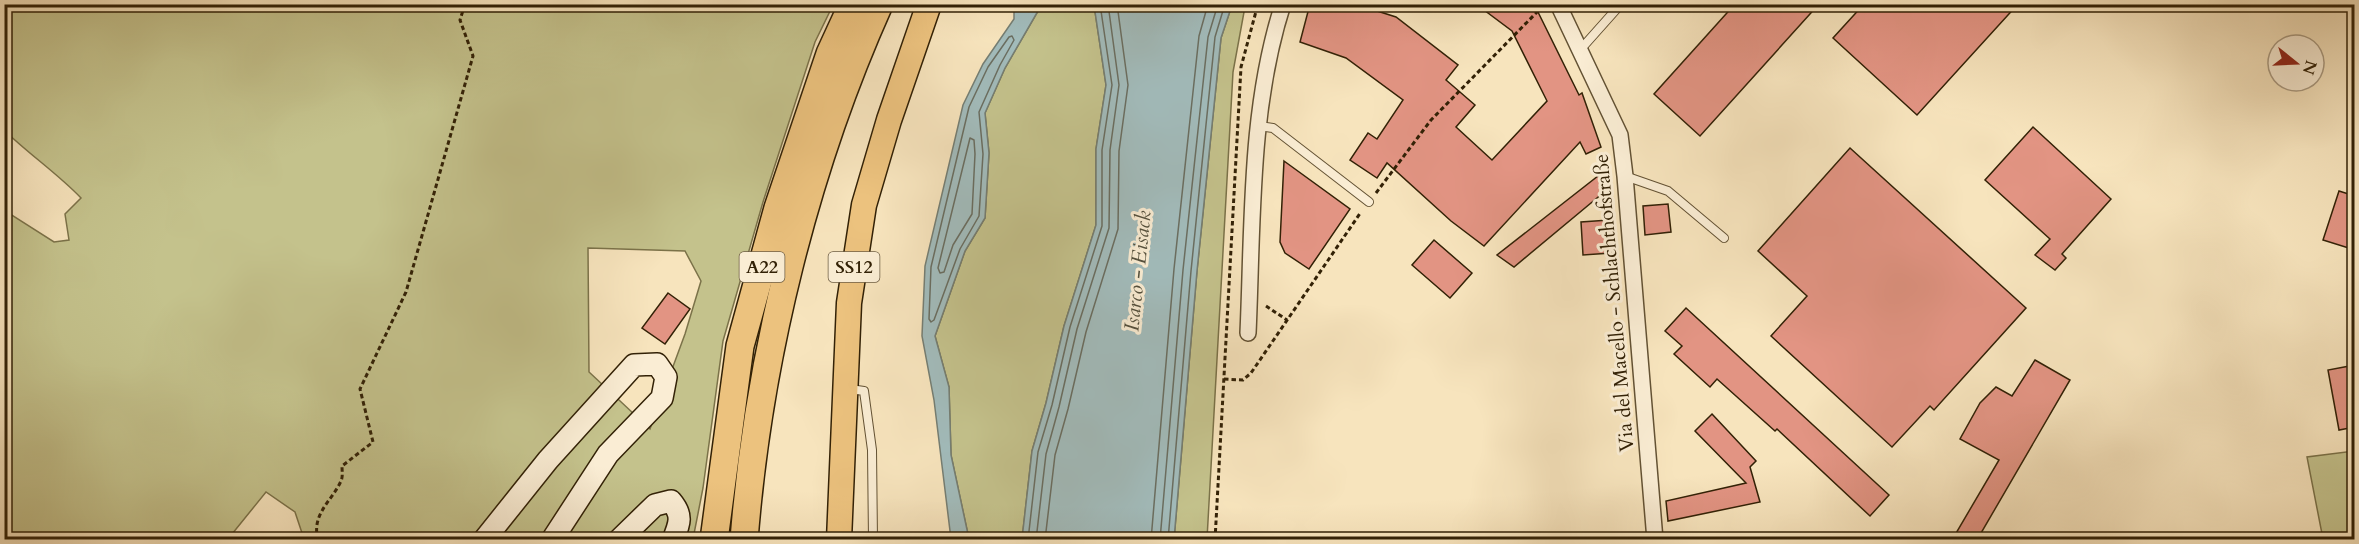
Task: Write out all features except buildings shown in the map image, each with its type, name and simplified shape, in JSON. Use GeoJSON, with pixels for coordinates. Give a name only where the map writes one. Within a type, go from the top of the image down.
{"type":"FeatureCollection","features":[{"type":"Feature","properties":{"kind":"highway","name":"A22"},"geometry":{"type":"LineString","coordinates":[[714,540],[740,346],[782,197],[830,54],[853,4]]}},
{"type":"Feature","properties":{"kind":"highway","name":"A22"},"geometry":{"type":"LineString","coordinates":[[744,540],[748,490],[770,349],[801,218],[856,56],[879,4]]}},
{"type":"Feature","properties":{"kind":"main road","name":"SS12"},"geometry":{"type":"LineString","coordinates":[[839,540],[849,303],[864,205],[889,120],[929,4]]}},
{"type":"Feature","properties":{"kind":"street"},"geometry":{"type":"LineString","coordinates":[[1248,333],[1261,102],[1275,31],[1283,4]]}},
{"type":"Feature","properties":{"kind":"street","name":"Via del Macello - Schlachthofstraße"},"geometry":{"type":"LineString","coordinates":[[1558,4],[1620,135],[1655,540]]}},
{"type":"Feature","properties":{"kind":"street"},"geometry":{"type":"LineString","coordinates":[[484,540],[548,460],[634,365],[657,364],[666,377],[662,398],[608,454],[552,540]]}},
{"type":"Feature","properties":{"kind":"street"},"geometry":{"type":"LineString","coordinates":[[619,540],[656,505],[671,501],[679,510],[680,522],[673,540]]}},
{"type":"Feature","properties":{"kind":"lane"},"geometry":{"type":"LineString","coordinates":[[1580,51],[1621,4]]}},
{"type":"Feature","properties":{"kind":"lane"},"geometry":{"type":"LineString","coordinates":[[1259,126],[1273,128],[1369,202]]}},
{"type":"Feature","properties":{"kind":"lane"},"geometry":{"type":"LineString","coordinates":[[1625,176],[1668,192],[1724,238]]}},
{"type":"Feature","properties":{"kind":"lane"},"geometry":{"type":"LineString","coordinates":[[845,388],[864,391],[872,450],[873,540]]}},
{"type":"Feature","properties":{"kind":"path"},"geometry":{"type":"LineString","coordinates":[[318,540],[316,533],[322,507],[342,479],[342,466],[373,442],[360,389],[406,292],[473,56],[460,20],[465,4]]}},
{"type":"Feature","properties":{"kind":"path"},"geometry":{"type":"LineString","coordinates":[[1215,540],[1241,67],[1258,4]]}},
{"type":"Feature","properties":{"kind":"path"},"geometry":{"type":"LineString","coordinates":[[1223,379],[1243,380],[1251,373],[1369,202],[1431,120],[1540,9],[1552,4]]}},
{"type":"Feature","properties":{"kind":"path"},"geometry":{"type":"LineString","coordinates":[[1250,294],[1287,320]]}},
{"type":"Feature","properties":{"kind":"shaded area"},"geometry":{"type":"Polygon","coordinates":[[[5,5],[833,5],[815,42],[763,202],[723,341],[703,488],[693,539],[304,539],[295,512],[266,492],[228,539],[5,539],[4,210],[54,242],[69,240],[65,214],[81,198],[5,131],[5,5]],[[588,248],[589,372],[650,429],[685,334],[701,281],[685,251],[588,248]]]}},
{"type":"Feature","properties":{"kind":"shaded area"},"geometry":{"type":"Polygon","coordinates":[[[1038,5],[1094,5],[1106,85],[1096,149],[1096,225],[1064,326],[1032,451],[1022,539],[969,539],[951,455],[949,387],[935,336],[965,251],[985,218],[989,153],[985,113],[1005,68],[1038,11],[1038,5]]]}},
{"type":"Feature","properties":{"kind":"shaded area"},"geometry":{"type":"Polygon","coordinates":[[[1232,5],[1248,5],[1244,12],[1233,72],[1207,539],[1174,540],[1197,271],[1221,38],[1232,5]]]}},
{"type":"Feature","properties":{"kind":"shaded area"},"geometry":{"type":"Polygon","coordinates":[[[2354,451],[2354,539],[2323,539],[2307,457],[2354,451]]]}},
{"type":"Feature","properties":{"kind":"water"},"geometry":{"type":"Polygon","coordinates":[[[1014,5],[1038,5],[1038,11],[1005,68],[985,113],[989,153],[985,218],[965,251],[935,336],[949,387],[951,455],[969,539],[951,539],[934,400],[922,336],[925,266],[963,105],[983,64],[1014,19],[1014,5]]]}},
{"type":"Feature","properties":{"kind":"water","name":"Isarco - Eisack"},"geometry":{"type":"Polygon","coordinates":[[[1094,5],[1232,5],[1221,38],[1197,271],[1174,539],[1022,539],[1032,451],[1064,326],[1096,225],[1096,149],[1106,85],[1094,5]]]}}]}
